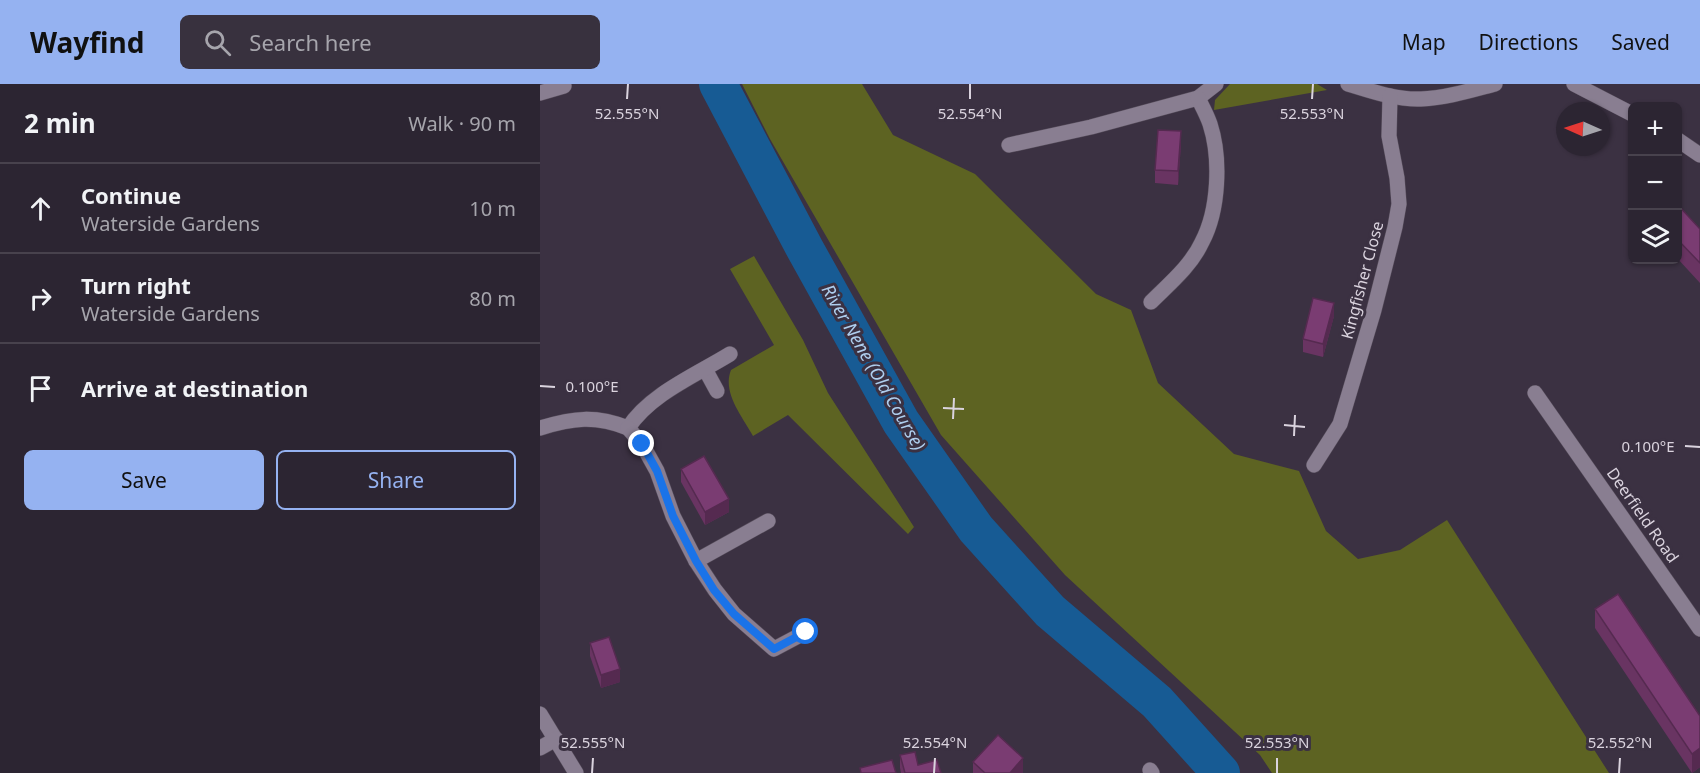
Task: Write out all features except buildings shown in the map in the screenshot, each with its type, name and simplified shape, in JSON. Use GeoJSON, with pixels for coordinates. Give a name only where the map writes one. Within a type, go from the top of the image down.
{"type":"FeatureCollection","features":[{"type":"Feature","properties":{"kind":"street"},"geometry":{"type":"LineString","coordinates":[[1009,145],[1091,127],[1198,98],[1216,84]]}},
{"type":"Feature","properties":{"kind":"street"},"geometry":{"type":"LineString","coordinates":[[1347,84],[1390,96],[1421,99],[1467,92],[1495,84]]}},
{"type":"Feature","properties":{"kind":"street"},"geometry":{"type":"LineString","coordinates":[[1574,84],[1628,112]]}},
{"type":"Feature","properties":{"kind":"street"},"geometry":{"type":"LineString","coordinates":[[540,93],[564,86]]}},
{"type":"Feature","properties":{"kind":"street","name":"Kingfisher Close"},"geometry":{"type":"LineString","coordinates":[[1314,465],[1340,424],[1374,310],[1400,204],[1389,136],[1390,96]]}},
{"type":"Feature","properties":{"kind":"street"},"geometry":{"type":"LineString","coordinates":[[1151,302],[1183,270],[1203,242],[1213,208],[1218,172],[1210,124],[1198,98]]}},
{"type":"Feature","properties":{"kind":"street"},"geometry":{"type":"LineString","coordinates":[[1682,143],[1700,155]]}},
{"type":"Feature","properties":{"kind":"street"},"geometry":{"type":"LineString","coordinates":[[628,428],[637,413],[651,401],[730,354]]}},
{"type":"Feature","properties":{"kind":"street"},"geometry":{"type":"LineString","coordinates":[[705,369],[717,391]]}},
{"type":"Feature","properties":{"kind":"street","name":"Deerfield Road"},"geometry":{"type":"LineString","coordinates":[[1535,393],[1700,629]]}},
{"type":"Feature","properties":{"kind":"street"},"geometry":{"type":"LineString","coordinates":[[540,428],[584,418],[608,420],[628,428],[642,444],[657,471],[673,516],[696,561],[714,590],[734,614],[774,649],[806,632]]}},
{"type":"Feature","properties":{"kind":"street"},"geometry":{"type":"LineString","coordinates":[[696,561],[768,521]]}},
{"type":"Feature","properties":{"kind":"street"},"geometry":{"type":"LineString","coordinates":[[540,714],[576,773]]}},
{"type":"Feature","properties":{"kind":"street"},"geometry":{"type":"LineString","coordinates":[[540,748],[556,739]]}},
{"type":"Feature","properties":{"kind":"green space"},"geometry":{"type":"Polygon","coordinates":[[[742,84],[862,84],[893,135],[975,174],[1096,294],[1131,310],[1158,383],[1234,454],[1299,471],[1326,531],[1358,559],[1400,550],[1447,520],[1609,773],[1272,773],[1260,755],[1065,575],[941,435],[770,139],[742,84]]]}},
{"type":"Feature","properties":{"kind":"green space"},"geometry":{"type":"Polygon","coordinates":[[[1230,84],[1317,84],[1327,90],[1214,110],[1215,100],[1230,84]]]}},
{"type":"Feature","properties":{"kind":"green space"},"geometry":{"type":"Polygon","coordinates":[[[754,256],[803,340],[828,393],[914,527],[908,534],[788,415],[753,436],[734,404],[729,387],[731,370],[774,345],[730,269],[754,256]]]}},
{"type":"Feature","properties":{"kind":"waterway","name":"River Nene (Old Course)"},"geometry":{"type":"LineString","coordinates":[[718,84],[805,249],[901,422],[976,529],[1050,611],[1157,702],[1221,773]]}},
{"type":"Feature","properties":{"kind":"route"},"geometry":{"type":"LineString","coordinates":[[642,444],[657,471],[673,516],[696,561],[714,590],[734,614],[774,649],[806,632]]}}]}
